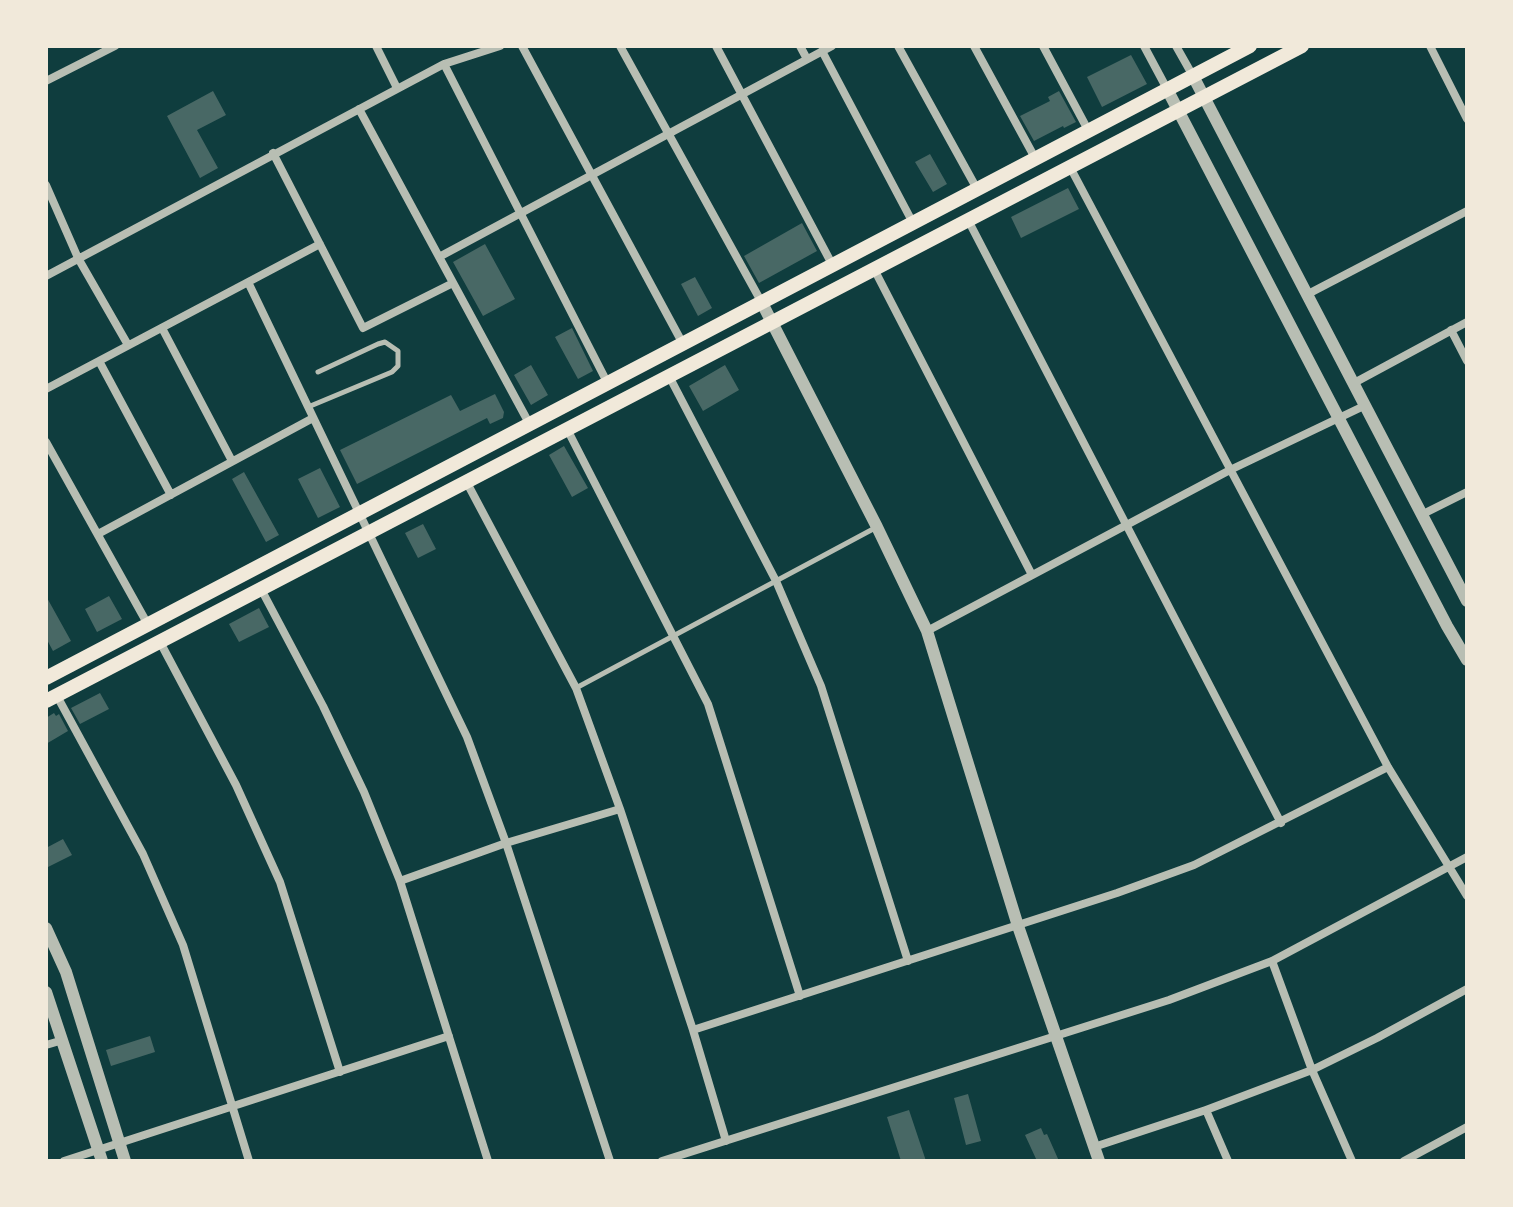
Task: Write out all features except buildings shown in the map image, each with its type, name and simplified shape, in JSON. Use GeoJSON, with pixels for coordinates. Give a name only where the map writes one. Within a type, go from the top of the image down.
{"type":"FeatureCollection","features":[{"type":"Feature","properties":{"kind":"main road"},"geometry":{"type":"LineString","coordinates":[[46,677],[1250,46]]}},
{"type":"Feature","properties":{"kind":"main road"},"geometry":{"type":"LineString","coordinates":[[52,698],[1302,46]]}},
{"type":"Feature","properties":{"kind":"street"},"geometry":{"type":"LineString","coordinates":[[46,81],[115,46]]}},
{"type":"Feature","properties":{"kind":"street"},"geometry":{"type":"LineString","coordinates":[[376,46],[397,88]]}},
{"type":"Feature","properties":{"kind":"street"},"geometry":{"type":"LineString","coordinates":[[46,276],[444,64],[500,46]]}},
{"type":"Feature","properties":{"kind":"street"},"geometry":{"type":"LineString","coordinates":[[522,46],[683,345]]}},
{"type":"Feature","properties":{"kind":"street"},"geometry":{"type":"LineString","coordinates":[[620,46],[773,322],[927,631],[1018,926],[1099,1161]]}},
{"type":"Feature","properties":{"kind":"street"},"geometry":{"type":"LineString","coordinates":[[716,46],[833,266]]}},
{"type":"Feature","properties":{"kind":"street"},"geometry":{"type":"LineString","coordinates":[[800,46],[807,59]]}},
{"type":"Feature","properties":{"kind":"street"},"geometry":{"type":"LineString","coordinates":[[439,257],[832,46]]}},
{"type":"Feature","properties":{"kind":"street"},"geometry":{"type":"LineString","coordinates":[[898,46],[977,189]]}},
{"type":"Feature","properties":{"kind":"street"},"geometry":{"type":"LineString","coordinates":[[974,46],[1035,158]]}},
{"type":"Feature","properties":{"kind":"street"},"geometry":{"type":"LineString","coordinates":[[1043,46],[1088,130]]}},
{"type":"Feature","properties":{"kind":"street"},"geometry":{"type":"LineString","coordinates":[[1144,46],[1439,612],[1467,660]]}},
{"type":"Feature","properties":{"kind":"street"},"geometry":{"type":"LineString","coordinates":[[1176,46],[1467,601]]}},
{"type":"Feature","properties":{"kind":"street"},"geometry":{"type":"LineString","coordinates":[[1430,46],[1467,119]]}},
{"type":"Feature","properties":{"kind":"street"},"geometry":{"type":"LineString","coordinates":[[822,51],[913,223]]}},
{"type":"Feature","properties":{"kind":"street"},"geometry":{"type":"LineString","coordinates":[[444,64],[608,384]]}},
{"type":"Feature","properties":{"kind":"street"},"geometry":{"type":"LineString","coordinates":[[359,109],[530,426]]}},
{"type":"Feature","properties":{"kind":"street"},"geometry":{"type":"LineString","coordinates":[[273,153],[363,328],[453,283]]}},
{"type":"Feature","properties":{"kind":"street"},"geometry":{"type":"LineString","coordinates":[[1070,167],[1388,767],[1467,896]]}},
{"type":"Feature","properties":{"kind":"street"},"geometry":{"type":"LineString","coordinates":[[46,185],[78,258],[128,345]]}},
{"type":"Feature","properties":{"kind":"street"},"geometry":{"type":"LineString","coordinates":[[1308,294],[1467,211]]}},
{"type":"Feature","properties":{"kind":"street"},"geometry":{"type":"LineString","coordinates":[[968,220],[1281,823]]}},
{"type":"Feature","properties":{"kind":"street"},"geometry":{"type":"LineString","coordinates":[[46,389],[320,244]]}},
{"type":"Feature","properties":{"kind":"street"},"geometry":{"type":"LineString","coordinates":[[874,269],[1032,575]]}},
{"type":"Feature","properties":{"kind":"street"},"geometry":{"type":"LineString","coordinates":[[248,282],[465,733],[506,843],[610,1161]]}},
{"type":"Feature","properties":{"kind":"street"},"geometry":{"type":"LineString","coordinates":[[1354,383],[1467,322]]}},
{"type":"Feature","properties":{"kind":"street"},"geometry":{"type":"LineString","coordinates":[[162,328],[232,461]]}},
{"type":"Feature","properties":{"kind":"street"},"geometry":{"type":"LineString","coordinates":[[1451,330],[1467,361]]}},
{"type":"Feature","properties":{"kind":"street"},"geometry":{"type":"LineString","coordinates":[[99,361],[171,495]]}},
{"type":"Feature","properties":{"kind":"street"},"geometry":{"type":"LineString","coordinates":[[669,376],[776,581],[821,686],[908,961]]}},
{"type":"Feature","properties":{"kind":"street"},"geometry":{"type":"LineString","coordinates":[[927,631],[1230,470],[1366,405]]}},
{"type":"Feature","properties":{"kind":"street"},"geometry":{"type":"LineString","coordinates":[[98,534],[313,418]]}},
{"type":"Feature","properties":{"kind":"street"},"geometry":{"type":"LineString","coordinates":[[567,428],[708,704],[800,996]]}},
{"type":"Feature","properties":{"kind":"street"},"geometry":{"type":"LineString","coordinates":[[46,442],[147,623]]}},
{"type":"Feature","properties":{"kind":"street"},"geometry":{"type":"LineString","coordinates":[[466,481],[576,688],[620,809],[726,1141]]}},
{"type":"Feature","properties":{"kind":"street"},"geometry":{"type":"LineString","coordinates":[[1421,515],[1467,492]]}},
{"type":"Feature","properties":{"kind":"street"},"geometry":{"type":"LineString","coordinates":[[261,589],[337,735],[400,881],[488,1161]]}},
{"type":"Feature","properties":{"kind":"street"},"geometry":{"type":"LineString","coordinates":[[160,642],[236,785],[280,882],[340,1072]]}},
{"type":"Feature","properties":{"kind":"street"},"geometry":{"type":"LineString","coordinates":[[52,698],[143,854],[177,932],[249,1161]]}},
{"type":"Feature","properties":{"kind":"street"},"geometry":{"type":"LineString","coordinates":[[693,1030],[1018,926],[1194,865],[1388,767]]}},
{"type":"Feature","properties":{"kind":"street"},"geometry":{"type":"LineString","coordinates":[[400,881],[506,843],[620,809]]}},
{"type":"Feature","properties":{"kind":"street"},"geometry":{"type":"LineString","coordinates":[[662,1161],[1169,1000],[1272,961],[1467,857]]}},
{"type":"Feature","properties":{"kind":"street"},"geometry":{"type":"LineString","coordinates":[[46,928],[66,972],[125,1161]]}},
{"type":"Feature","properties":{"kind":"street"},"geometry":{"type":"LineString","coordinates":[[1272,961],[1312,1070],[1352,1161]]}},
{"type":"Feature","properties":{"kind":"street"},"geometry":{"type":"LineString","coordinates":[[1094,1147],[1206,1110],[1312,1070],[1467,989]]}},
{"type":"Feature","properties":{"kind":"street"},"geometry":{"type":"LineString","coordinates":[[46,992],[100,1156]]}},
{"type":"Feature","properties":{"kind":"street"},"geometry":{"type":"LineString","coordinates":[[64,1161],[100,1156],[119,1143],[449,1036]]}},
{"type":"Feature","properties":{"kind":"street"},"geometry":{"type":"LineString","coordinates":[[46,1045],[63,1040]]}},
{"type":"Feature","properties":{"kind":"street"},"geometry":{"type":"LineString","coordinates":[[1206,1110],[1228,1161]]}},
{"type":"Feature","properties":{"kind":"street"},"geometry":{"type":"LineString","coordinates":[[1404,1161],[1467,1127]]}},
{"type":"Feature","properties":{"kind":"lane"},"geometry":{"type":"LineString","coordinates":[[308,407],[392,372],[398,366],[398,351],[385,342],[318,372]]}},
{"type":"Feature","properties":{"kind":"lane"},"geometry":{"type":"LineString","coordinates":[[576,688],[877,527]]}}]}
